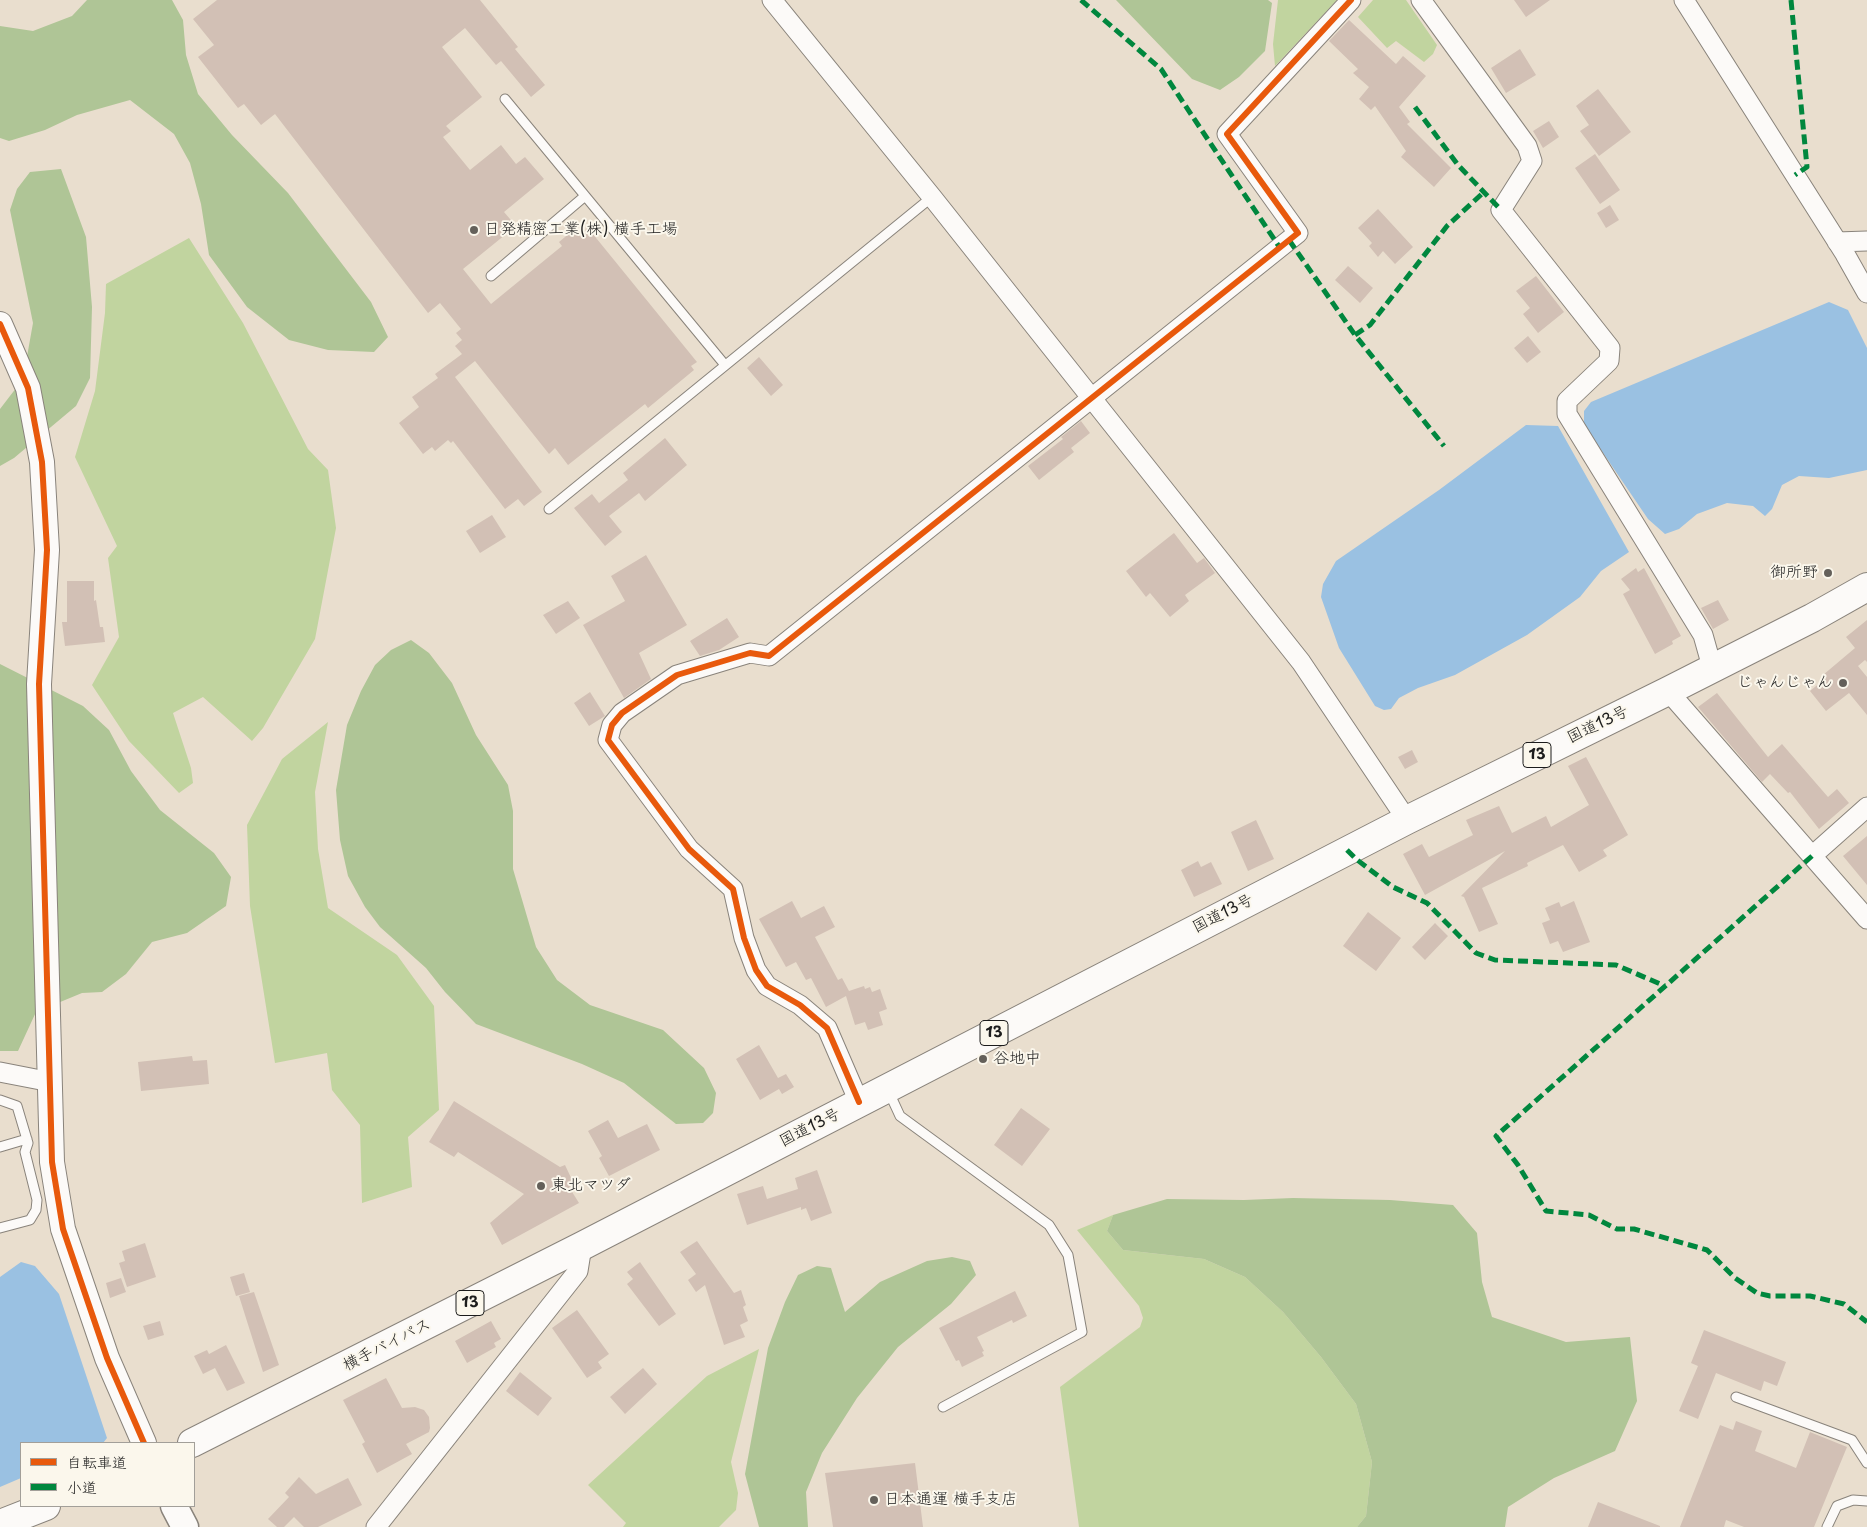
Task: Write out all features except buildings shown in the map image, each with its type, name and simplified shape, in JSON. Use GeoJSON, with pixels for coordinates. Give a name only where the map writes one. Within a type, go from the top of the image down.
{"type":"FeatureCollection","features":[{"type":"Feature","properties":{"kind":"highway","name":"国道13号"},"geometry":{"type":"LineString","coordinates":[[582,1246],[1406,820],[1668,691],[1867,588]]}},
{"type":"Feature","properties":{"kind":"highway","name":"横手バイパス"},"geometry":{"type":"LineString","coordinates":[[194,1442],[582,1246]]}},
{"type":"Feature","properties":{"kind":"highway"},"geometry":{"type":"LineString","coordinates":[[0,1524],[43,1507]]}},
{"type":"Feature","properties":{"kind":"main road"},"geometry":{"type":"LineString","coordinates":[[175,1507],[185,1527]]}},
{"type":"Feature","properties":{"kind":"street"},"geometry":{"type":"LineString","coordinates":[[772,0],[932,196],[1301,662],[1406,820]]}},
{"type":"Feature","properties":{"kind":"street"},"geometry":{"type":"LineString","coordinates":[[859,1102],[827,1028],[800,1005],[767,986],[756,970],[744,938],[733,889],[689,849],[608,740],[612,725],[622,713],[677,675],[750,653],[769,656],[1091,396],[1298,233],[1228,134],[1351,0]]}},
{"type":"Feature","properties":{"kind":"street"},"geometry":{"type":"LineString","coordinates":[[1421,0],[1527,146],[1532,161],[1501,210],[1610,348],[1609,361],[1567,401],[1567,414],[1703,634],[1712,667]]}},
{"type":"Feature","properties":{"kind":"street"},"geometry":{"type":"LineString","coordinates":[[1684,0],[1837,242],[1867,293]]}},
{"type":"Feature","properties":{"kind":"street"},"geometry":{"type":"LineString","coordinates":[[1837,242],[1867,240]]}},
{"type":"Feature","properties":{"kind":"street"},"geometry":{"type":"LineString","coordinates":[[0,324],[28,388],[42,462],[47,550],[39,684],[52,1162],[63,1229],[106,1358],[144,1442]]}},
{"type":"Feature","properties":{"kind":"street"},"geometry":{"type":"LineString","coordinates":[[1668,691],[1867,919]]}},
{"type":"Feature","properties":{"kind":"street"},"geometry":{"type":"LineString","coordinates":[[1812,856],[1867,807]]}},
{"type":"Feature","properties":{"kind":"street"},"geometry":{"type":"LineString","coordinates":[[0,1072],[51,1082]]}},
{"type":"Feature","properties":{"kind":"street"},"geometry":{"type":"LineString","coordinates":[[376,1527],[578,1271],[582,1246]]}},
{"type":"Feature","properties":{"kind":"lane"},"geometry":{"type":"LineString","coordinates":[[505,99],[725,365]]}},
{"type":"Feature","properties":{"kind":"lane"},"geometry":{"type":"LineString","coordinates":[[491,276],[585,196]]}},
{"type":"Feature","properties":{"kind":"lane"},"geometry":{"type":"LineString","coordinates":[[549,509],[932,196]]}},
{"type":"Feature","properties":{"kind":"lane"},"geometry":{"type":"LineString","coordinates":[[887,1088],[900,1116],[1049,1225],[1068,1255],[1082,1332],[943,1407]]}},
{"type":"Feature","properties":{"kind":"lane"},"geometry":{"type":"LineString","coordinates":[[0,1100],[17,1106],[27,1139],[25,1152],[37,1200],[36,1210],[30,1220],[0,1228]]}},
{"type":"Feature","properties":{"kind":"lane"},"geometry":{"type":"LineString","coordinates":[[0,1147],[27,1139]]}},
{"type":"Feature","properties":{"kind":"lane"},"geometry":{"type":"LineString","coordinates":[[1736,1397],[1852,1440],[1867,1463]]}},
{"type":"Feature","properties":{"kind":"lane"},"geometry":{"type":"LineString","coordinates":[[1827,1527],[1837,1506],[1853,1500],[1867,1501]]}},
{"type":"Feature","properties":{"kind":"green space"},"geometry":{"type":"Polygon","coordinates":[[[87,0],[172,0],[183,20],[186,55],[198,94],[232,135],[288,193],[371,302],[388,337],[374,352],[328,350],[289,340],[247,307],[209,255],[201,204],[190,163],[174,134],[130,100],[77,115],[45,130],[9,141],[0,138],[0,26],[33,31],[72,16],[87,0]]]}},
{"type":"Feature","properties":{"kind":"green space"},"geometry":{"type":"Polygon","coordinates":[[[1116,0],[1268,0],[1272,3],[1265,51],[1239,77],[1220,90],[1192,79],[1116,0]]]}},
{"type":"Feature","properties":{"kind":"green space"},"geometry":{"type":"Polygon","coordinates":[[[1278,0],[1337,0],[1275,66],[1273,44],[1278,0]]]}},
{"type":"Feature","properties":{"kind":"green space"},"geometry":{"type":"Polygon","coordinates":[[[1373,0],[1406,0],[1437,45],[1433,54],[1424,62],[1396,41],[1387,48],[1358,17],[1373,0]]]}},
{"type":"Feature","properties":{"kind":"green space"},"geometry":{"type":"Polygon","coordinates":[[[61,169],[86,237],[92,307],[90,378],[76,406],[14,458],[0,466],[0,409],[23,379],[33,323],[10,210],[17,189],[30,172],[61,169]]]}},
{"type":"Feature","properties":{"kind":"green space"},"geometry":{"type":"Polygon","coordinates":[[[189,238],[243,323],[308,449],[328,470],[336,528],[315,639],[263,728],[252,741],[203,697],[173,713],[191,768],[193,783],[179,793],[129,741],[92,685],[119,637],[108,558],[117,546],[75,457],[95,391],[105,313],[106,284],[189,238]]]}},
{"type":"Feature","properties":{"kind":"green space"},"geometry":{"type":"Polygon","coordinates":[[[411,640],[429,653],[452,683],[476,735],[508,785],[513,811],[513,869],[536,947],[557,980],[590,1005],[663,1030],[704,1068],[716,1093],[713,1113],[703,1123],[676,1124],[624,1083],[582,1064],[476,1024],[445,992],[426,968],[380,927],[365,907],[348,876],[340,840],[336,790],[347,725],[361,691],[375,665],[391,650],[411,640]]]}},
{"type":"Feature","properties":{"kind":"green space"},"geometry":{"type":"Polygon","coordinates":[[[0,664],[83,706],[109,730],[131,771],[160,810],[214,853],[231,877],[226,906],[187,933],[152,942],[126,974],[102,992],[82,993],[36,1012],[18,1051],[0,1051],[0,664]]]}},
{"type":"Feature","properties":{"kind":"green space"},"geometry":{"type":"Polygon","coordinates":[[[328,722],[315,792],[318,849],[328,908],[397,955],[434,1006],[439,1110],[408,1137],[412,1187],[362,1203],[360,1125],[332,1090],[327,1053],[275,1063],[250,906],[247,825],[282,759],[328,722]]]}},
{"type":"Feature","properties":{"kind":"green space"},"geometry":{"type":"Polygon","coordinates":[[[1293,1198],[1390,1200],[1453,1205],[1477,1233],[1482,1282],[1492,1317],[1566,1342],[1630,1337],[1637,1401],[1615,1451],[1554,1478],[1508,1507],[1505,1527],[1357,1527],[1366,1516],[1372,1462],[1356,1404],[1321,1357],[1283,1312],[1245,1277],[1204,1259],[1123,1250],[1107,1231],[1113,1215],[1167,1199],[1244,1200],[1293,1198]]]}},
{"type":"Feature","properties":{"kind":"green space"},"geometry":{"type":"Polygon","coordinates":[[[1113,1215],[1107,1231],[1123,1250],[1204,1259],[1245,1277],[1283,1312],[1321,1357],[1356,1404],[1372,1462],[1366,1516],[1357,1527],[1079,1527],[1060,1387],[1140,1327],[1143,1318],[1139,1306],[1077,1230],[1113,1215]]]}},
{"type":"Feature","properties":{"kind":"green space"},"geometry":{"type":"Polygon","coordinates":[[[952,1257],[970,1261],[976,1275],[951,1304],[898,1347],[857,1398],[822,1453],[806,1492],[808,1527],[759,1527],[745,1474],[768,1348],[785,1302],[798,1275],[817,1266],[831,1268],[845,1312],[880,1282],[927,1261],[952,1257]]]}},
{"type":"Feature","properties":{"kind":"green space"},"geometry":{"type":"Polygon","coordinates":[[[759,1349],[731,1462],[738,1493],[736,1510],[719,1527],[623,1527],[626,1523],[588,1485],[707,1376],[759,1349]]]}},
{"type":"Feature","properties":{"kind":"water"},"geometry":{"type":"Polygon","coordinates":[[[1829,302],[1848,310],[1867,348],[1867,470],[1829,478],[1799,476],[1782,485],[1772,509],[1765,516],[1753,506],[1727,503],[1697,514],[1679,529],[1665,534],[1648,519],[1584,425],[1584,411],[1591,402],[1829,302]]]}},
{"type":"Feature","properties":{"kind":"water"},"geometry":{"type":"Polygon","coordinates":[[[1526,425],[1558,426],[1629,552],[1601,571],[1580,597],[1527,635],[1455,675],[1418,688],[1399,698],[1391,709],[1384,710],[1375,706],[1339,648],[1321,597],[1323,584],[1336,561],[1439,490],[1526,425]]]}},
{"type":"Feature","properties":{"kind":"water"},"geometry":{"type":"Polygon","coordinates":[[[21,1262],[35,1266],[59,1294],[107,1438],[104,1442],[20,1442],[20,1478],[0,1487],[0,1277],[21,1262]]]}},
{"type":"Feature","properties":{"kind":"marked path"},"geometry":{"type":"LineString","coordinates":[[1081,0],[1161,69],[1280,248]]}},
{"type":"Feature","properties":{"kind":"marked path"},"geometry":{"type":"LineString","coordinates":[[1791,0],[1807,167],[1795,175]]}},
{"type":"Feature","properties":{"kind":"marked path"},"geometry":{"type":"LineString","coordinates":[[1415,107],[1458,165],[1501,210]]}},
{"type":"Feature","properties":{"kind":"marked path"},"geometry":{"type":"LineString","coordinates":[[1355,335],[1370,325],[1447,226],[1484,192]]}},
{"type":"Feature","properties":{"kind":"marked path"},"geometry":{"type":"LineString","coordinates":[[1289,240],[1355,335],[1444,446]]}},
{"type":"Feature","properties":{"kind":"marked path"},"geometry":{"type":"LineString","coordinates":[[1347,850],[1393,887],[1427,903],[1476,953],[1495,960],[1616,965],[1665,986]]}},
{"type":"Feature","properties":{"kind":"marked path"},"geometry":{"type":"LineString","coordinates":[[1812,856],[1496,1136],[1518,1165],[1546,1211],[1589,1215],[1617,1229],[1634,1229],[1707,1250],[1735,1278],[1757,1293],[1770,1296],[1810,1296],[1844,1304],[1867,1322]]}},
{"type":"Feature","properties":{"kind":"cycle path"},"geometry":{"type":"LineString","coordinates":[[859,1102],[827,1028],[800,1005],[767,986],[756,970],[744,938],[733,889],[689,849],[608,740],[612,725],[622,713],[677,675],[750,653],[769,656],[1298,233],[1227,134],[1351,0]]}},
{"type":"Feature","properties":{"kind":"cycle path"},"geometry":{"type":"LineString","coordinates":[[0,324],[28,388],[42,462],[47,550],[39,684],[52,1162],[63,1229],[107,1358],[144,1442]]}},
{"type":"Feature","properties":{"kind":"place","name":"日発精密工業(株) 横手工場"},"geometry":{"type":"Point","coordinates":[474,230]}},
{"type":"Feature","properties":{"kind":"place","name":"御所野"},"geometry":{"type":"Point","coordinates":[1828,573]}},
{"type":"Feature","properties":{"kind":"place","name":"じゃんじゃん"},"geometry":{"type":"Point","coordinates":[1843,683]}},
{"type":"Feature","properties":{"kind":"place","name":"谷地中"},"geometry":{"type":"Point","coordinates":[983,1059]}},
{"type":"Feature","properties":{"kind":"place","name":"東北マツダ"},"geometry":{"type":"Point","coordinates":[541,1186]}},
{"type":"Feature","properties":{"kind":"place","name":"日本通運 横手支店"},"geometry":{"type":"Point","coordinates":[874,1500]}}]}
